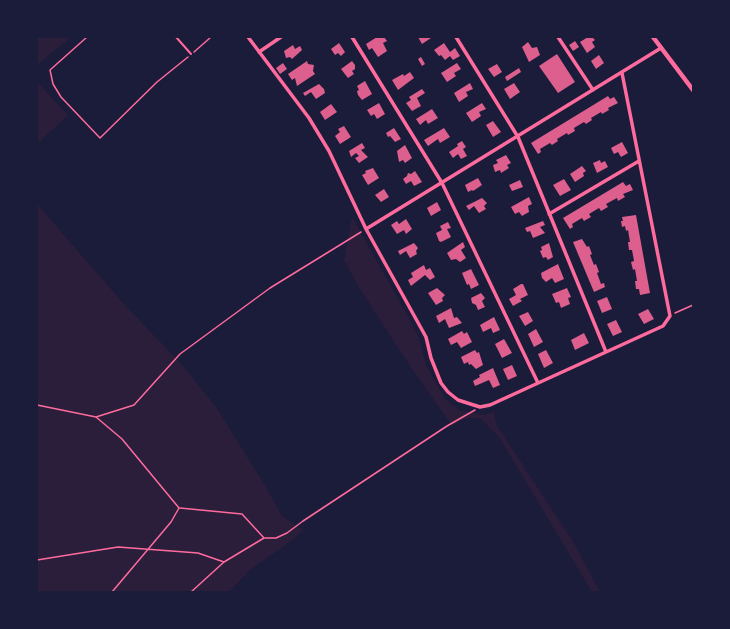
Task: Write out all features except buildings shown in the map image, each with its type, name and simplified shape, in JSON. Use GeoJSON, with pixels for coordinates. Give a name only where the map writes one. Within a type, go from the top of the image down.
{"type":"FeatureCollection","features":[{"type":"Feature","properties":{"kind":"street"},"geometry":{"type":"LineString","coordinates":[[248,37],[308,118],[329,151],[366,229],[426,337],[431,358],[441,382],[448,392],[458,400],[480,407],[490,405],[663,326],[670,316],[622,73]]}},
{"type":"Feature","properties":{"kind":"street"},"geometry":{"type":"LineString","coordinates":[[259,52],[281,37]]}},
{"type":"Feature","properties":{"kind":"street"},"geometry":{"type":"LineString","coordinates":[[352,37],[442,183],[538,383]]}},
{"type":"Feature","properties":{"kind":"street"},"geometry":{"type":"LineString","coordinates":[[456,37],[518,136],[606,352]]}},
{"type":"Feature","properties":{"kind":"street"},"geometry":{"type":"LineString","coordinates":[[558,37],[594,90]]}},
{"type":"Feature","properties":{"kind":"street"},"geometry":{"type":"LineString","coordinates":[[653,37],[693,90]]}},
{"type":"Feature","properties":{"kind":"street"},"geometry":{"type":"LineString","coordinates":[[366,229],[661,48]]}},
{"type":"Feature","properties":{"kind":"street"},"geometry":{"type":"LineString","coordinates":[[549,214],[639,161]]}},
{"type":"Feature","properties":{"kind":"lane"},"geometry":{"type":"LineString","coordinates":[[176,37],[191,54]]}},
{"type":"Feature","properties":{"kind":"path"},"geometry":{"type":"LineString","coordinates":[[87,37],[50,70],[53,84],[61,97],[100,138],[157,82],[211,37]]}},
{"type":"Feature","properties":{"kind":"path"},"geometry":{"type":"LineString","coordinates":[[96,417],[134,404],[180,354],[270,288],[366,229]]}},
{"type":"Feature","properties":{"kind":"path"},"geometry":{"type":"LineString","coordinates":[[670,316],[693,305]]}},
{"type":"Feature","properties":{"kind":"path"},"geometry":{"type":"LineString","coordinates":[[37,405],[96,417],[122,439],[179,508],[242,514],[264,538]]}},
{"type":"Feature","properties":{"kind":"path"},"geometry":{"type":"LineString","coordinates":[[191,592],[224,562],[264,538],[276,538],[287,534],[303,521],[434,434],[480,407]]}},
{"type":"Feature","properties":{"kind":"path"},"geometry":{"type":"LineString","coordinates":[[112,592],[171,522],[179,508]]}},
{"type":"Feature","properties":{"kind":"path"},"geometry":{"type":"LineString","coordinates":[[37,560],[118,547],[198,553],[224,562]]}},
{"type":"Feature","properties":{"kind":"shaded area"},"geometry":{"type":"Polygon","coordinates":[[[37,37],[71,37],[37,65],[37,37]]]}},
{"type":"Feature","properties":{"kind":"shaded area"},"geometry":{"type":"Polygon","coordinates":[[[37,82],[68,115],[37,144],[37,82]]]}},
{"type":"Feature","properties":{"kind":"shaded area"},"geometry":{"type":"Polygon","coordinates":[[[37,204],[124,304],[183,366],[216,407],[266,487],[282,516],[303,530],[295,538],[250,570],[229,592],[37,592],[37,204]]]}},
{"type":"Feature","properties":{"kind":"shaded area"},"geometry":{"type":"Polygon","coordinates":[[[352,217],[419,338],[426,365],[445,399],[459,410],[485,415],[494,411],[496,424],[574,543],[600,592],[592,592],[499,437],[481,419],[464,419],[452,426],[408,363],[358,286],[344,260],[352,217]]]}}]}
